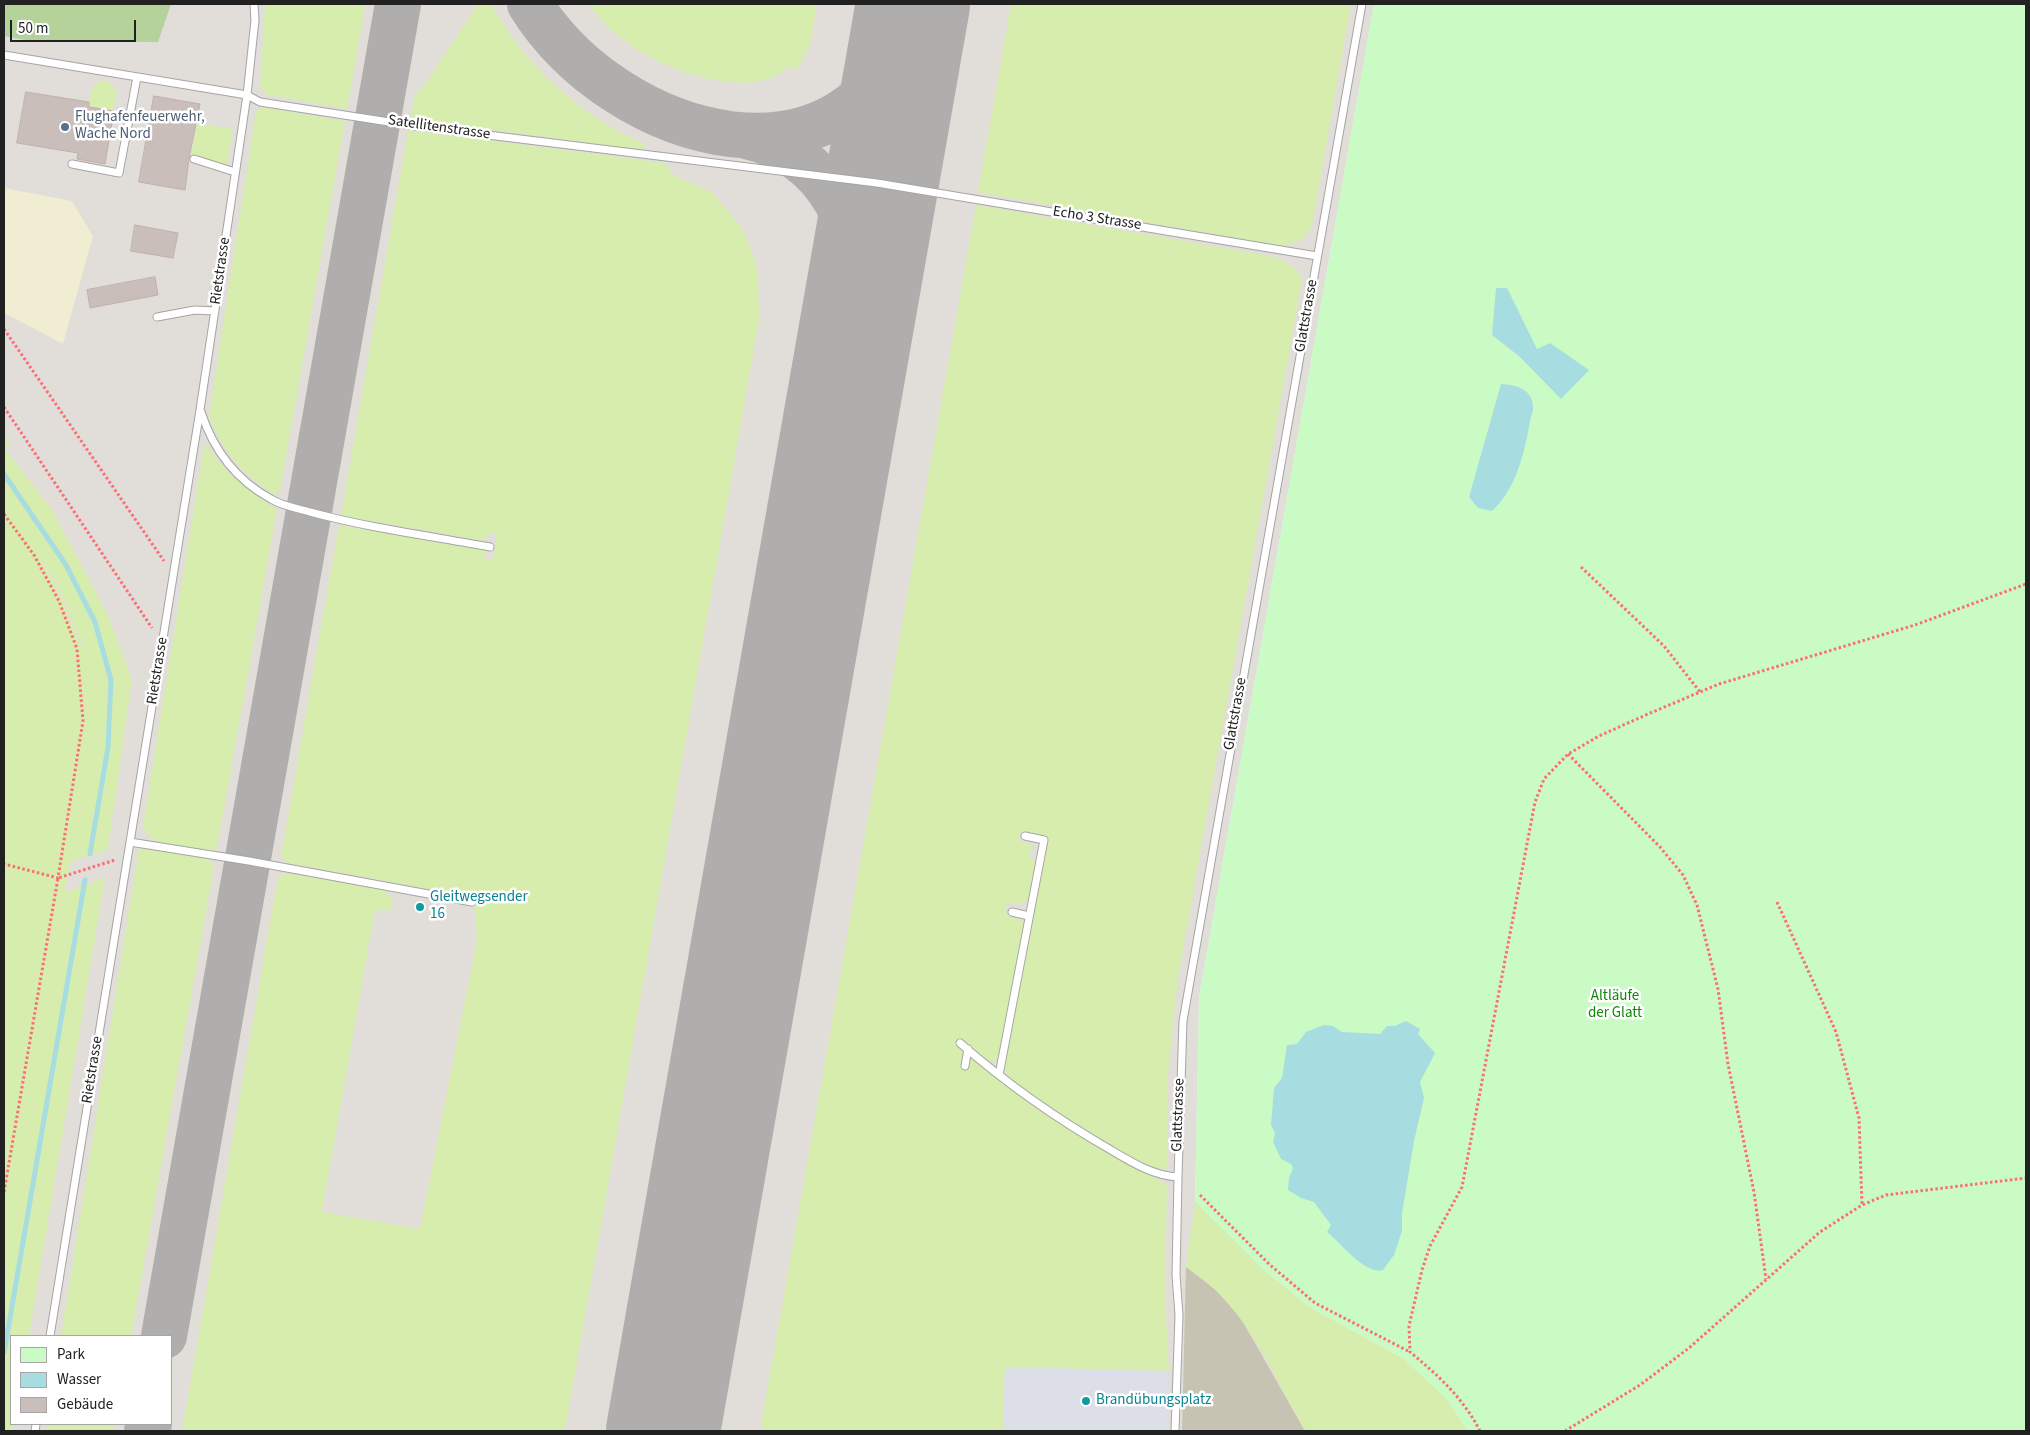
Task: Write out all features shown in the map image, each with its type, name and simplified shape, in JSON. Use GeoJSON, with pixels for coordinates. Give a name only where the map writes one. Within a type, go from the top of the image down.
{"type":"FeatureCollection","features":[{"type":"Feature","properties":{"kind":"lane","name":"Rietstrasse"},"geometry":{"type":"LineString","coordinates":[[50,1335],[200,410],[247,96],[255,20],[254,4]]}},
{"type":"Feature","properties":{"kind":"lane","name":"Glattstrasse"},"geometry":{"type":"LineString","coordinates":[[1175,1431],[1179,1315],[1176,1275],[1181,1051],[1186,1002],[1362,4]]}},
{"type":"Feature","properties":{"kind":"lane","name":"Satellitenstrasse"},"geometry":{"type":"LineString","coordinates":[[4,55],[247,96],[260,102],[415,126],[877,182]]}},
{"type":"Feature","properties":{"kind":"lane"},"geometry":{"type":"LineString","coordinates":[[72,164],[119,173],[137,77]]}},
{"type":"Feature","properties":{"kind":"lane"},"geometry":{"type":"LineString","coordinates":[[194,159],[235,172]]}},
{"type":"Feature","properties":{"kind":"lane","name":"Echo 3 Strasse"},"geometry":{"type":"LineString","coordinates":[[877,182],[1317,256]]}},
{"type":"Feature","properties":{"kind":"lane"},"geometry":{"type":"LineString","coordinates":[[157,317],[195,310],[215,311]]}},
{"type":"Feature","properties":{"kind":"lane"},"geometry":{"type":"LineString","coordinates":[[200,410],[211,438],[227,463],[248,483],[271,499],[344,521],[490,547]]}},
{"type":"Feature","properties":{"kind":"lane"},"geometry":{"type":"LineString","coordinates":[[999,1075],[1044,840],[1025,836]]}},
{"type":"Feature","properties":{"kind":"lane"},"geometry":{"type":"LineString","coordinates":[[130,842],[268,864],[472,902]]}},
{"type":"Feature","properties":{"kind":"lane"},"geometry":{"type":"LineString","coordinates":[[1012,912],[1029,916]]}},
{"type":"Feature","properties":{"kind":"lane"},"geometry":{"type":"LineString","coordinates":[[960,1043],[999,1075],[1052,1114],[1156,1174],[1178,1177]]}},
{"type":"Feature","properties":{"kind":"lane"},"geometry":{"type":"LineString","coordinates":[[964,1066],[968,1050]]}},
{"type":"Feature","properties":{"kind":"path"},"geometry":{"type":"LineString","coordinates":[[4,329],[174,574]]}},
{"type":"Feature","properties":{"kind":"path"},"geometry":{"type":"LineString","coordinates":[[4,407],[162,643]]}},
{"type":"Feature","properties":{"kind":"path"},"geometry":{"type":"LineString","coordinates":[[4,514],[34,556],[59,601],[76,649],[83,721],[4,1192]]}},
{"type":"Feature","properties":{"kind":"path"},"geometry":{"type":"LineString","coordinates":[[1582,567],[1664,646],[1700,692]]}},
{"type":"Feature","properties":{"kind":"path"},"geometry":{"type":"LineString","coordinates":[[1410,1352],[1409,1326],[1416,1290],[1430,1246],[1462,1187],[1535,802],[1544,779],[1568,754],[1599,736],[1719,684],[1915,625],[2026,584]]}},
{"type":"Feature","properties":{"kind":"path"},"geometry":{"type":"LineString","coordinates":[[1568,754],[1660,847],[1683,875],[1697,905],[1718,989],[1728,1064],[1754,1192],[1766,1278]]}},
{"type":"Feature","properties":{"kind":"path"},"geometry":{"type":"LineString","coordinates":[[4,864],[58,878],[127,856]]}},
{"type":"Feature","properties":{"kind":"path"},"geometry":{"type":"LineString","coordinates":[[1778,902],[1836,1032],[1859,1118],[1862,1205]]}},
{"type":"Feature","properties":{"kind":"path"},"geometry":{"type":"LineString","coordinates":[[1564,1431],[1647,1380],[1689,1348],[1820,1232],[1862,1205],[1886,1195],[2026,1178]]}},
{"type":"Feature","properties":{"kind":"path"},"geometry":{"type":"LineString","coordinates":[[1200,1195],[1269,1264],[1315,1303],[1410,1352],[1443,1379],[1458,1396],[1480,1431]]}},
{"type":"Feature","properties":{"kind":"shaded area"},"geometry":{"type":"Polygon","coordinates":[[[4,4],[1374,4],[1199,997],[1195,1200],[1266,1272],[1468,1431],[4,1431],[4,4]]]}},
{"type":"Feature","properties":{"kind":"shaded area"},"geometry":{"type":"Polygon","coordinates":[[[4,188],[72,201],[93,236],[63,344],[4,313],[4,188]]]}},
{"type":"Feature","properties":{"kind":"shaded area"},"geometry":{"type":"Polygon","coordinates":[[[1186,1267],[1221,1294],[1240,1317],[1305,1431],[1182,1431],[1186,1267]]]}},
{"type":"Feature","properties":{"kind":"shaded area","name":"Brandübungsplatz"},"geometry":{"type":"Polygon","coordinates":[[[1005,1367],[1169,1371],[1168,1431],[1003,1431],[1005,1367]]]}},
{"type":"Feature","properties":{"kind":"green space"},"geometry":{"type":"Polygon","coordinates":[[[4,4],[171,4],[158,42],[30,41],[4,36],[4,4]]]}},
{"type":"Feature","properties":{"kind":"green space"},"geometry":{"type":"Polygon","coordinates":[[[265,4],[365,4],[347,109],[269,95],[260,88],[265,4]]]}},
{"type":"Feature","properties":{"kind":"green space"},"geometry":{"type":"Polygon","coordinates":[[[478,4],[491,4],[521,49],[558,88],[578,105],[623,134],[648,146],[635,149],[411,119],[415,94],[424,86],[478,4]]]}},
{"type":"Feature","properties":{"kind":"green space"},"geometry":{"type":"Polygon","coordinates":[[[587,4],[817,4],[810,46],[796,71],[789,66],[773,77],[754,82],[733,83],[688,73],[647,56],[602,21],[587,4]]]}},
{"type":"Feature","properties":{"kind":"green space"},"geometry":{"type":"Polygon","coordinates":[[[1011,4],[1351,4],[1312,225],[1306,235],[1292,244],[1275,245],[978,192],[1011,4]]]}},
{"type":"Feature","properties":{"kind":"green space","name":"Altläufe der Glatt"},"geometry":{"type":"Polygon","coordinates":[[[1374,4],[2026,4],[2026,1431],[1468,1431],[1446,1398],[1404,1359],[1308,1306],[1266,1272],[1195,1202],[1199,997],[1374,4]]]}},
{"type":"Feature","properties":{"kind":"green space"},"geometry":{"type":"Polygon","coordinates":[[[103,80],[114,88],[115,100],[113,110],[89,106],[93,87],[103,80]]]}},
{"type":"Feature","properties":{"kind":"green space"},"geometry":{"type":"Polygon","coordinates":[[[262,107],[345,121],[280,491],[275,494],[249,476],[235,461],[223,445],[209,416],[256,111],[262,107]]]}},
{"type":"Feature","properties":{"kind":"green space"},"geometry":{"type":"Polygon","coordinates":[[[197,123],[233,129],[227,163],[224,164],[191,155],[197,123]]]}},
{"type":"Feature","properties":{"kind":"green space"},"geometry":{"type":"Polygon","coordinates":[[[408,130],[665,163],[675,176],[713,193],[743,229],[758,269],[759,320],[565,1431],[182,1431],[278,877],[287,873],[383,889],[391,897],[393,910],[375,909],[322,1212],[420,1229],[477,939],[473,897],[293,864],[285,861],[281,856],[339,525],[485,550],[484,558],[493,560],[497,535],[487,533],[486,541],[341,516],[408,130]]]}},
{"type":"Feature","properties":{"kind":"green space"},"geometry":{"type":"Polygon","coordinates":[[[976,205],[1270,256],[1294,267],[1302,280],[1178,977],[1168,1073],[1168,1166],[1165,1170],[1150,1167],[1110,1147],[1012,1081],[1005,1070],[1048,836],[1021,831],[1019,841],[1032,844],[1029,859],[1037,860],[1030,897],[1021,904],[1007,902],[1005,914],[1018,917],[1025,926],[1000,1054],[994,1062],[989,1062],[961,1038],[956,1042],[964,1051],[961,1069],[968,1070],[970,1056],[1050,1118],[1167,1185],[1165,1297],[1169,1371],[1005,1367],[1003,1431],[760,1431],[976,205]]]}},
{"type":"Feature","properties":{"kind":"green space"},"geometry":{"type":"Polygon","coordinates":[[[4,435],[10,444],[5,449],[51,508],[107,613],[132,679],[108,850],[71,861],[65,892],[105,878],[29,1335],[10,1335],[10,1425],[13,1425],[13,1431],[4,1431],[4,435]],[[31,546],[56,584],[82,647],[57,582],[31,546]]]}},
{"type":"Feature","properties":{"kind":"green space"},"geometry":{"type":"Polygon","coordinates":[[[204,446],[208,446],[222,466],[239,482],[277,509],[217,848],[212,850],[186,849],[160,842],[149,836],[143,826],[204,446]]]}},
{"type":"Feature","properties":{"kind":"green space"},"geometry":{"type":"Polygon","coordinates":[[[139,848],[207,858],[214,866],[131,1335],[61,1335],[139,848]]]}},
{"type":"Feature","properties":{"kind":"green space"},"geometry":{"type":"Polygon","coordinates":[[[1195,1202],[1266,1272],[1308,1306],[1404,1359],[1446,1398],[1468,1431],[1305,1431],[1268,1363],[1241,1320],[1207,1282],[1186,1267],[1195,1202]]]}},
{"type":"Feature","properties":{"kind":"green space"},"geometry":{"type":"Polygon","coordinates":[[[47,1425],[115,1425],[114,1431],[46,1431],[47,1425]]]}},
{"type":"Feature","properties":{"kind":"water"},"geometry":{"type":"Polygon","coordinates":[[[1496,288],[1507,288],[1537,349],[1550,343],[1589,370],[1561,399],[1520,357],[1492,335],[1496,288]]]}},
{"type":"Feature","properties":{"kind":"water"},"geometry":{"type":"Polygon","coordinates":[[[1501,384],[1512,385],[1526,391],[1532,399],[1533,409],[1518,469],[1507,492],[1492,511],[1478,508],[1469,497],[1501,384]]]}},
{"type":"Feature","properties":{"kind":"water"},"geometry":{"type":"Polygon","coordinates":[[[1406,1021],[1420,1029],[1418,1034],[1435,1053],[1420,1082],[1424,1098],[1414,1141],[1402,1213],[1402,1231],[1394,1255],[1383,1270],[1376,1270],[1361,1263],[1327,1232],[1331,1225],[1314,1202],[1301,1198],[1288,1190],[1289,1178],[1293,1168],[1291,1164],[1281,1159],[1273,1142],[1275,1133],[1271,1125],[1274,1088],[1282,1078],[1287,1045],[1297,1044],[1306,1032],[1324,1025],[1333,1026],[1342,1032],[1380,1034],[1387,1026],[1395,1026],[1406,1021]]]}},
{"type":"Feature","properties":{"kind":"building","name":"Flughafenfeuerwehr, Wache Nord"},"geometry":{"type":"Polygon","coordinates":[[[26,92],[89,102],[89,107],[114,111],[105,164],[77,159],[78,153],[17,143],[26,92]]]}},
{"type":"Feature","properties":{"kind":"building"},"geometry":{"type":"Polygon","coordinates":[[[154,96],[200,104],[189,158],[185,190],[139,182],[154,96]]]}},
{"type":"Feature","properties":{"kind":"building"},"geometry":{"type":"Polygon","coordinates":[[[135,225],[178,233],[173,258],[131,251],[135,225]]]}},
{"type":"Feature","properties":{"kind":"building"},"geometry":{"type":"Polygon","coordinates":[[[155,277],[158,295],[90,308],[87,290],[155,277]]]}},
{"type":"Feature","properties":{"kind":"waterway"},"geometry":{"type":"LineString","coordinates":[[4,474],[66,565],[95,622],[111,680],[108,747],[90,854]]}},
{"type":"Feature","properties":{"kind":"waterway"},"geometry":{"type":"LineString","coordinates":[[4,1353],[85,880]]}},
{"type":"Feature","properties":{"kind":"taxiway"},"geometry":{"type":"LineString","coordinates":[[164,1335],[398,4]]}},
{"type":"Feature","properties":{"kind":"taxiway"},"geometry":{"type":"LineString","coordinates":[[530,4],[569,52],[618,91],[673,120],[732,134],[788,133],[840,114],[882,74],[912,11]]}},
{"type":"Feature","properties":{"kind":"taxiway"},"geometry":{"type":"LineString","coordinates":[[747,136],[777,146],[801,161],[821,179],[836,201],[847,226],[855,252],[860,310]]}},
{"type":"Feature","properties":{"kind":"taxiway"},"geometry":{"type":"LineString","coordinates":[[147,1431],[149,1425]]}},
{"type":"Feature","properties":{"kind":"runway"},"geometry":{"type":"LineString","coordinates":[[663,1431],[913,4]]}},
{"type":"Feature","properties":{"kind":"place","name":"Flughafenfeuerwehr, Wache Nord"},"geometry":{"type":"Point","coordinates":[65,127]}},
{"type":"Feature","properties":{"kind":"place","name":"Gleitwegsender 16"},"geometry":{"type":"Point","coordinates":[420,907]}},
{"type":"Feature","properties":{"kind":"place","name":"Brandübungsplatz"},"geometry":{"type":"Point","coordinates":[1086,1401]}}]}
